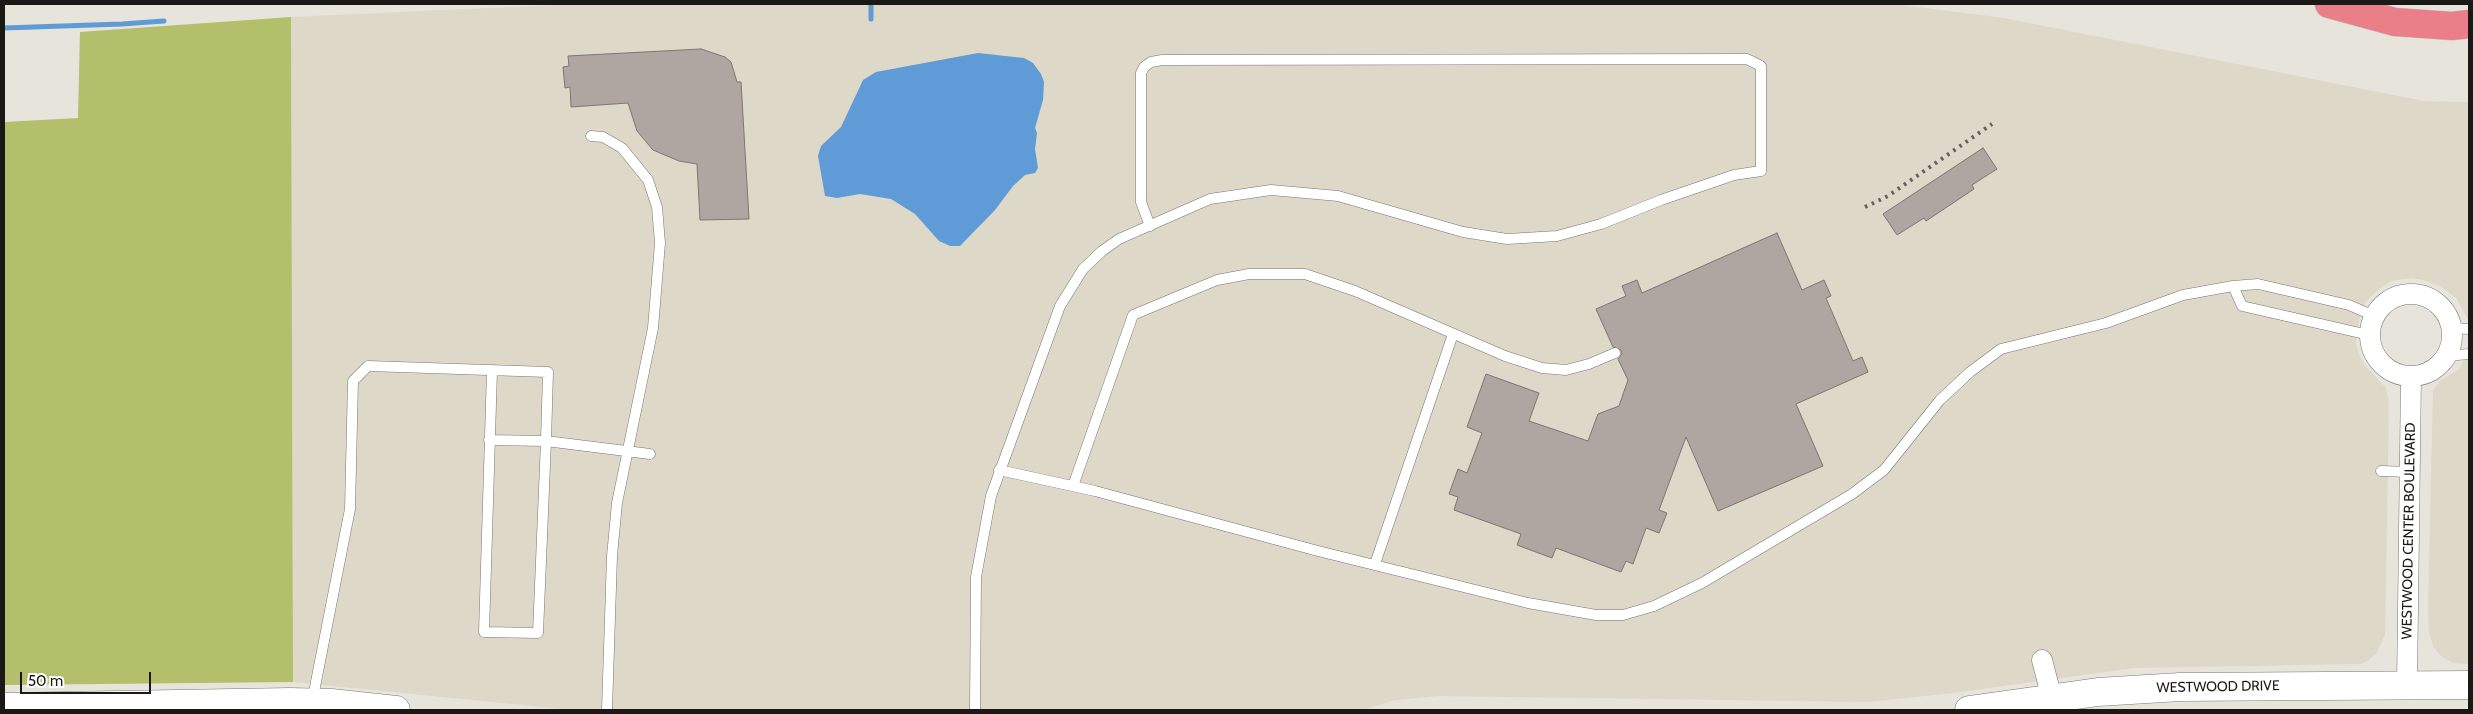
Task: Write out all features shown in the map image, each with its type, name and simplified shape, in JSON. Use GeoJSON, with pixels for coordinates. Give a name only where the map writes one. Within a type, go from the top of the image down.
{"type":"FeatureCollection","features":[{"type":"Feature","properties":{"kind":"highway"},"geometry":{"type":"LineString","coordinates":[[2329,4],[2395,22],[2452,26],[2469,24]]}},
{"type":"Feature","properties":{"kind":"highway"},"geometry":{"type":"LineString","coordinates":[[2342,4],[2442,14],[2469,12]]}},
{"type":"Feature","properties":{"kind":"street"},"geometry":{"type":"LineString","coordinates":[[2408,294],[2422,295],[2440,306],[2460,329],[2446,356],[2431,371],[2411,377],[2398,375],[2386,369],[2377,360],[2371,348],[2369,335],[2374,316],[2383,304],[2395,297],[2408,294]]}},
{"type":"Feature","properties":{"kind":"street","name":"WESTWOOD CENTER BOULEVARD"},"geometry":{"type":"LineString","coordinates":[[2407,685],[2411,377]]}},
{"type":"Feature","properties":{"kind":"street"},"geometry":{"type":"LineString","coordinates":[[2042,660],[2053,704]]}},
{"type":"Feature","properties":{"kind":"street","name":"WESTWOOD DRIVE"},"geometry":{"type":"LineString","coordinates":[[1969,710],[2053,704],[2180,687],[2469,685]]}},
{"type":"Feature","properties":{"kind":"street"},"geometry":{"type":"LineString","coordinates":[[4,707],[312,703],[396,710]]}},
{"type":"Feature","properties":{"kind":"lane"},"geometry":{"type":"LineString","coordinates":[[975,710],[976,577],[991,496],[1046,340],[1070,288],[1083,269],[1102,251],[1119,239],[1150,226],[1210,199],[1271,190],[1338,196],[1463,232],[1506,239],[1557,236],[1601,224],[1660,200],[1734,175],[1761,171],[1761,66],[1747,59],[1179,60],[1151,62],[1144,67],[1141,73],[1141,202],[1150,226]]}},
{"type":"Feature","properties":{"kind":"lane"},"geometry":{"type":"LineString","coordinates":[[591,136],[603,137],[622,148],[648,180],[657,207],[660,243],[653,328],[626,451],[617,503],[612,556],[607,710]]}},
{"type":"Feature","properties":{"kind":"lane"},"geometry":{"type":"LineString","coordinates":[[1073,486],[1133,315],[1217,280],[1256,274],[1305,274],[1355,291],[1505,356],[1542,368],[1566,370],[1589,364],[1616,353]]}},
{"type":"Feature","properties":{"kind":"lane"},"geometry":{"type":"LineString","coordinates":[[999,470],[1073,486],[1528,603],[1596,616],[1623,615],[1654,606],[1702,583],[1829,508],[1884,470],[1940,400],[1970,372],[2001,349],[2106,323],[2183,295],[2233,286],[2258,284],[2349,305],[2374,316]]}},
{"type":"Feature","properties":{"kind":"lane"},"geometry":{"type":"LineString","coordinates":[[2233,286],[2242,306],[2369,335]]}},
{"type":"Feature","properties":{"kind":"lane"},"geometry":{"type":"LineString","coordinates":[[1375,564],[1453,334]]}},
{"type":"Feature","properties":{"kind":"lane"},"geometry":{"type":"LineString","coordinates":[[2446,356],[2469,354]]}},
{"type":"Feature","properties":{"kind":"lane"},"geometry":{"type":"LineString","coordinates":[[312,703],[350,509],[353,381],[368,366],[548,372],[538,633],[484,632],[492,371]]}},
{"type":"Feature","properties":{"kind":"lane"},"geometry":{"type":"LineString","coordinates":[[490,440],[546,441],[650,454]]}},
{"type":"Feature","properties":{"kind":"lane"},"geometry":{"type":"LineString","coordinates":[[2381,471],[2410,472]]}},
{"type":"Feature","properties":{"kind":"shaded area"},"geometry":{"type":"Polygon","coordinates":[[[575,4],[1894,4],[2004,18],[2424,101],[2469,102],[2469,322],[2457,299],[2442,287],[2411,278],[2391,281],[2380,288],[2366,301],[2360,315],[2356,344],[2359,355],[2364,364],[2386,388],[2389,403],[2385,635],[2377,652],[2368,661],[2360,664],[2134,668],[1953,693],[1868,702],[1438,696],[1396,700],[1362,710],[572,710],[293,682],[291,17],[575,4]]]}},
{"type":"Feature","properties":{"kind":"shaded area"},"geometry":{"type":"Polygon","coordinates":[[[2469,345],[2469,664],[2466,664],[2453,663],[2442,657],[2434,648],[2429,633],[2428,609],[2433,390],[2441,380],[2460,369],[2469,345]]]}},
{"type":"Feature","properties":{"kind":"green space"},"geometry":{"type":"Polygon","coordinates":[[[291,17],[293,682],[4,685],[4,122],[78,118],[80,32],[291,17]]]}},
{"type":"Feature","properties":{"kind":"water"},"geometry":{"type":"Polygon","coordinates":[[[978,53],[1024,58],[1033,63],[1041,74],[1044,82],[1043,100],[1035,128],[1037,133],[1035,149],[1038,168],[1035,173],[1025,175],[1013,186],[995,210],[960,246],[950,246],[939,241],[915,214],[891,199],[860,194],[837,198],[825,196],[818,156],[821,146],[841,127],[863,80],[876,72],[978,53]]]}},
{"type":"Feature","properties":{"kind":"building"},"geometry":{"type":"Polygon","coordinates":[[[701,49],[725,57],[731,62],[737,82],[741,82],[749,219],[700,220],[697,164],[679,161],[653,150],[637,131],[628,103],[571,107],[570,87],[565,88],[563,67],[569,66],[568,56],[701,49]]]}},
{"type":"Feature","properties":{"kind":"building"},"geometry":{"type":"Polygon","coordinates":[[[1983,148],[1997,169],[1972,185],[1974,189],[1926,221],[1924,218],[1897,235],[1883,214],[1983,148]]]}},
{"type":"Feature","properties":{"kind":"building"},"geometry":{"type":"Polygon","coordinates":[[[1777,233],[1802,290],[1824,280],[1831,296],[1826,298],[1853,361],[1862,357],[1868,372],[1796,404],[1823,466],[1718,511],[1686,437],[1659,510],[1667,513],[1659,533],[1646,528],[1633,564],[1626,561],[1621,572],[1556,548],[1552,558],[1517,545],[1521,534],[1454,510],[1458,497],[1449,494],[1458,469],[1467,473],[1482,433],[1467,427],[1486,374],[1539,393],[1529,421],[1588,441],[1598,414],[1619,406],[1628,380],[1618,359],[1622,354],[1621,350],[1613,347],[1596,309],[1626,296],[1622,286],[1637,280],[1642,293],[1777,233]]]}},
{"type":"Feature","properties":{"kind":"waterway"},"geometry":{"type":"LineString","coordinates":[[871,4],[871,19]]}},
{"type":"Feature","properties":{"kind":"waterway"},"geometry":{"type":"LineString","coordinates":[[4,28],[164,21]]}},
{"type":"Feature","properties":{"kind":"railway"},"geometry":{"type":"LineString","coordinates":[[1865,207],[1888,196],[1992,124]]}}]}
